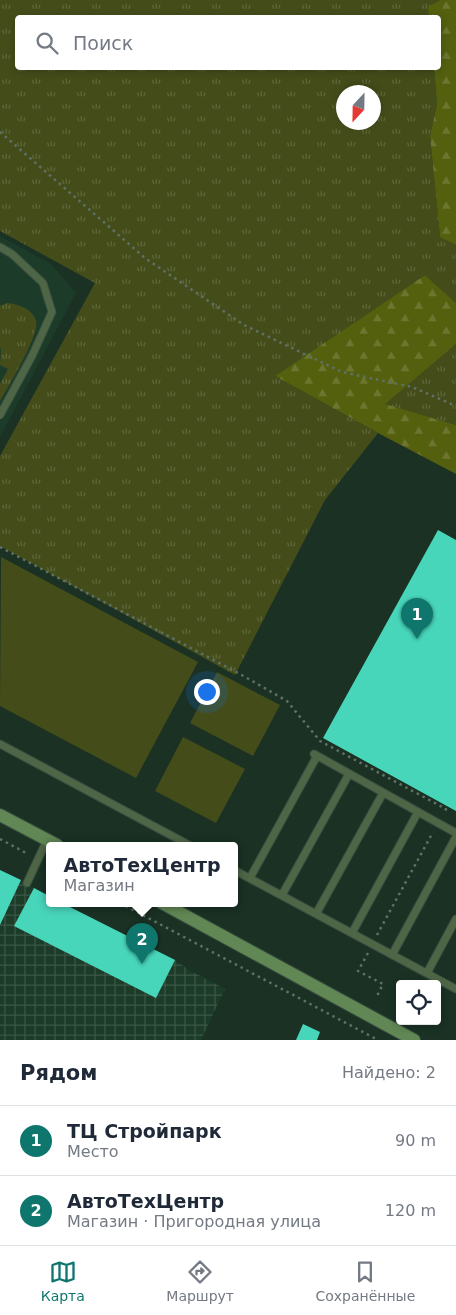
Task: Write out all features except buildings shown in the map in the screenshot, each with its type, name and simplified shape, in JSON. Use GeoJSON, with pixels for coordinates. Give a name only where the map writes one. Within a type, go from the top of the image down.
{"type":"FeatureCollection","features":[{"type":"Feature","properties":{"kind":"street"},"geometry":{"type":"LineString","coordinates":[[0,815],[50,842]]}},
{"type":"Feature","properties":{"kind":"street"},"geometry":{"type":"LineString","coordinates":[[169,907],[414,1040]]}},
{"type":"Feature","properties":{"kind":"lane"},"geometry":{"type":"LineString","coordinates":[[0,247],[12,254],[43,283],[52,312],[32,356],[0,415]]}},
{"type":"Feature","properties":{"kind":"lane"},"geometry":{"type":"LineString","coordinates":[[0,744],[183,842]]}},
{"type":"Feature","properties":{"kind":"lane"},"geometry":{"type":"LineString","coordinates":[[250,878],[316,755],[456,833]]}},
{"type":"Feature","properties":{"kind":"lane"},"geometry":{"type":"LineString","coordinates":[[282,895],[350,774]]}},
{"type":"Feature","properties":{"kind":"lane"},"geometry":{"type":"LineString","coordinates":[[316,914],[383,793]]}},
{"type":"Feature","properties":{"kind":"lane"},"geometry":{"type":"LineString","coordinates":[[352,933],[418,812]]}},
{"type":"Feature","properties":{"kind":"lane"},"geometry":{"type":"LineString","coordinates":[[392,954],[456,837]]}},
{"type":"Feature","properties":{"kind":"lane"},"geometry":{"type":"LineString","coordinates":[[27,883],[46,853]]}},
{"type":"Feature","properties":{"kind":"lane"},"geometry":{"type":"LineString","coordinates":[[238,872],[456,989]]}},
{"type":"Feature","properties":{"kind":"lane"},"geometry":{"type":"LineString","coordinates":[[427,973],[456,919]]}},
{"type":"Feature","properties":{"kind":"path"},"geometry":{"type":"LineString","coordinates":[[0,132],[145,258],[244,325],[342,372],[412,387],[456,406]]}},
{"type":"Feature","properties":{"kind":"path"},"geometry":{"type":"LineString","coordinates":[[0,547],[240,674],[287,701],[320,741],[446,809],[358,971],[383,984],[377,996]]}},
{"type":"Feature","properties":{"kind":"path"},"geometry":{"type":"LineString","coordinates":[[0,839],[33,856]]}},
{"type":"Feature","properties":{"kind":"path"},"geometry":{"type":"LineString","coordinates":[[128,907],[378,1040]]}},
{"type":"Feature","properties":{"kind":"shaded area"},"geometry":{"type":"Polygon","coordinates":[[[0,236],[51,264],[76,293],[0,437],[0,236]]]}},
{"type":"Feature","properties":{"kind":"shaded area"},"geometry":{"type":"Polygon","coordinates":[[[0,870],[46,894],[46,907],[70,907],[175,960],[189,970],[225,989],[201,1040],[0,1040],[0,870]]]}},
{"type":"Feature","properties":{"kind":"green space"},"geometry":{"type":"Polygon","coordinates":[[[0,0],[440,0],[429,7],[429,15],[15,15],[15,70],[434,70],[437,104],[430,136],[440,236],[456,245],[456,303],[425,275],[275,376],[378,433],[325,500],[235,675],[0,546],[0,456],[95,283],[0,231],[0,0]]]}},
{"type":"Feature","properties":{"kind":"green space"},"geometry":{"type":"Polygon","coordinates":[[[440,0],[456,0],[456,245],[440,237],[430,136],[437,104],[434,70],[441,70],[441,15],[429,15],[428,7],[440,0]]]}},
{"type":"Feature","properties":{"kind":"green space"},"geometry":{"type":"Polygon","coordinates":[[[425,275],[456,303],[456,344],[385,404],[456,425],[456,474],[275,376],[425,275]]]}},
{"type":"Feature","properties":{"kind":"green space"},"geometry":{"type":"Polygon","coordinates":[[[7,303],[20,306],[31,312],[36,320],[36,327],[29,348],[0,401],[0,384],[8,369],[0,365],[0,306],[7,303]]]}},
{"type":"Feature","properties":{"kind":"green space"},"geometry":{"type":"Polygon","coordinates":[[[456,344],[456,425],[384,404],[456,344]]]}},
{"type":"Feature","properties":{"kind":"green space"},"geometry":{"type":"Polygon","coordinates":[[[1,557],[198,662],[136,778],[0,706],[1,557]]]}},
{"type":"Feature","properties":{"kind":"green space"},"geometry":{"type":"Polygon","coordinates":[[[217,672],[280,705],[253,756],[190,723],[217,672]]]}},
{"type":"Feature","properties":{"kind":"green space"},"geometry":{"type":"Polygon","coordinates":[[[183,737],[245,769],[216,823],[155,791],[183,737]]]}},
{"type":"Feature","properties":{"kind":"place","name":"ТЦ Стройпарк"},"geometry":{"type":"Point","coordinates":[417,639]}},
{"type":"Feature","properties":{"kind":"place","name":"АвтоТехЦентр"},"geometry":{"type":"Point","coordinates":[142,964]}}]}
